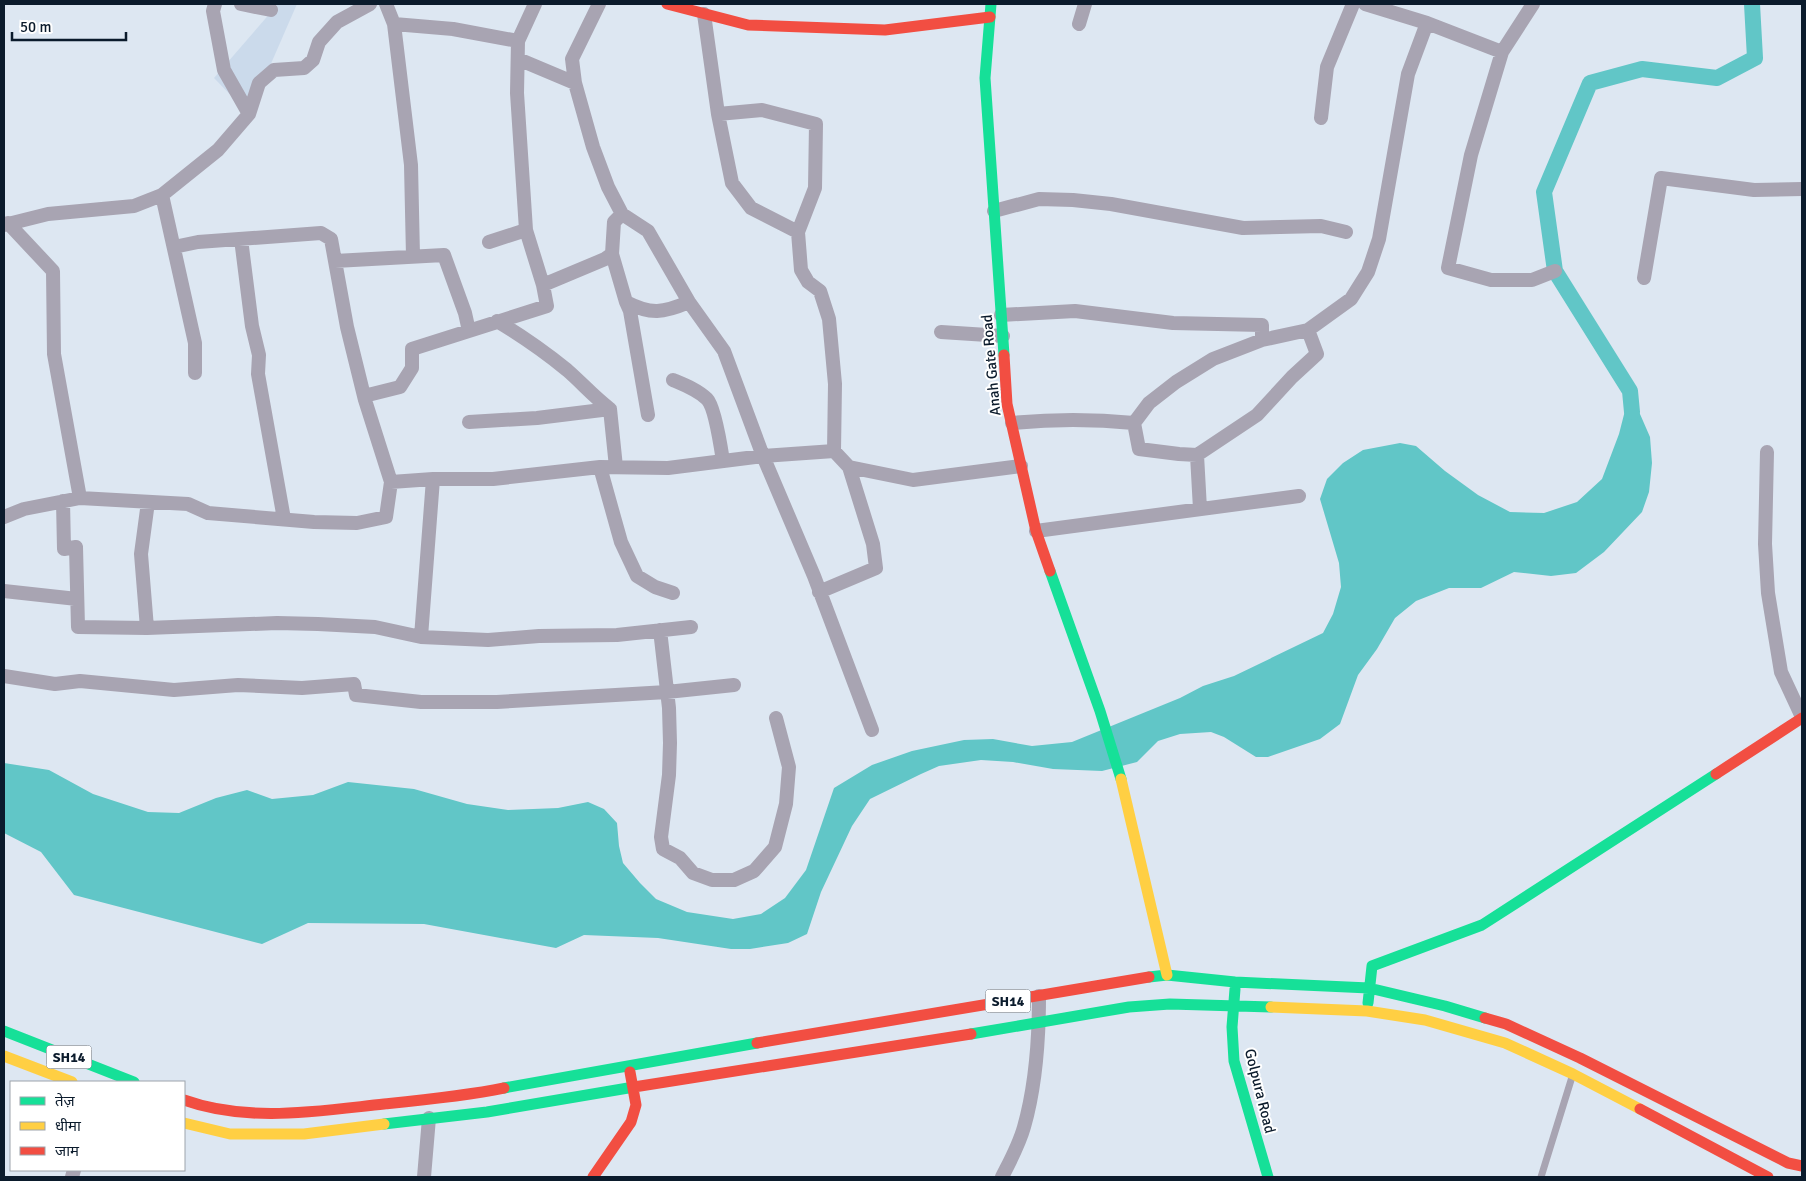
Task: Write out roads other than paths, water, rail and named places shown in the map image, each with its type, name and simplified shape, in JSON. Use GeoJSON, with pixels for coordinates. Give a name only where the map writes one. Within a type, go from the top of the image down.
{"type":"FeatureCollection","features":[{"type":"Feature","properties":{"kind":"main road"},"geometry":{"type":"LineString","coordinates":[[667,4],[748,26],[884,30],[990,17]]}},
{"type":"Feature","properties":{"kind":"main road","name":"Anah Gate Road"},"geometry":{"type":"LineString","coordinates":[[991,4],[985,78],[1007,404],[1036,531],[1100,711],[1120,774],[1163,975]]}},
{"type":"Feature","properties":{"kind":"main road"},"geometry":{"type":"LineString","coordinates":[[1367,1011],[1372,966],[1482,924],[1802,718]]}},
{"type":"Feature","properties":{"kind":"main road"},"geometry":{"type":"LineString","coordinates":[[1162,1005],[1153,1003],[1146,994],[1148,982],[1163,975]]}},
{"type":"Feature","properties":{"kind":"main road","name":"SH14"},"geometry":{"type":"LineString","coordinates":[[185,1100],[204,1107],[279,1114],[474,1094],[629,1065],[1163,975],[1235,982],[1370,988],[1445,1006],[1506,1024],[1580,1058],[1788,1163],[1802,1166]]}},
{"type":"Feature","properties":{"kind":"main road"},"geometry":{"type":"LineString","coordinates":[[1199,1005],[1210,1000],[1212,992],[1208,981],[1200,978]]}},
{"type":"Feature","properties":{"kind":"main road","name":"Golpura Road"},"geometry":{"type":"LineString","coordinates":[[1235,982],[1232,1027],[1234,1061],[1268,1177]]}},
{"type":"Feature","properties":{"kind":"main road","name":"SH14"},"geometry":{"type":"LineString","coordinates":[[185,1123],[230,1134],[304,1134],[487,1112],[1130,1007],[1234,1005],[1367,1011],[1425,1020],[1505,1043],[1573,1074],[1768,1177]]}},
{"type":"Feature","properties":{"kind":"main road","name":"SH14"},"geometry":{"type":"LineString","coordinates":[[4,1031],[131,1081]]}},
{"type":"Feature","properties":{"kind":"main road","name":"SH14"},"geometry":{"type":"LineString","coordinates":[[4,1056],[69,1081]]}},
{"type":"Feature","properties":{"kind":"main road"},"geometry":{"type":"LineString","coordinates":[[593,1177],[631,1122],[636,1105],[629,1065]]}},
{"type":"Feature","properties":{"kind":"street"},"geometry":{"type":"LineString","coordinates":[[215,4],[213,12],[224,70],[249,114]]}},
{"type":"Feature","properties":{"kind":"street"},"geometry":{"type":"LineString","coordinates":[[240,4],[271,10]]}},
{"type":"Feature","properties":{"kind":"street"},"geometry":{"type":"LineString","coordinates":[[6,224],[48,214],[134,206],[162,195],[218,150],[249,114],[259,84],[274,70],[304,68],[313,60],[319,42],[337,22],[370,4]]}},
{"type":"Feature","properties":{"kind":"street"},"geometry":{"type":"LineString","coordinates":[[386,4],[394,24],[411,165],[413,256]]}},
{"type":"Feature","properties":{"kind":"street"},"geometry":{"type":"LineString","coordinates":[[364,396],[400,387],[412,368],[412,350],[547,306],[543,284],[526,230],[517,93],[518,40],[535,4]]}},
{"type":"Feature","properties":{"kind":"street"},"geometry":{"type":"LineString","coordinates":[[599,4],[572,59],[575,83],[593,148],[608,187],[622,214],[648,231],[689,302],[724,351],[763,456],[819,592],[872,730]]}},
{"type":"Feature","properties":{"kind":"street"},"geometry":{"type":"LineString","coordinates":[[1079,24],[1084,4]]}},
{"type":"Feature","properties":{"kind":"street"},"geometry":{"type":"LineString","coordinates":[[1321,118],[1327,67],[1353,4]]}},
{"type":"Feature","properties":{"kind":"street"},"geometry":{"type":"LineString","coordinates":[[1365,4],[1427,23],[1502,52]]}},
{"type":"Feature","properties":{"kind":"street"},"geometry":{"type":"LineString","coordinates":[[1533,4],[1502,52],[1471,155],[1448,268],[1491,280],[1532,280],[1555,271]]}},
{"type":"Feature","properties":{"kind":"street"},"geometry":{"type":"LineString","coordinates":[[704,14],[718,114],[732,183],[751,208],[798,232]]}},
{"type":"Feature","properties":{"kind":"street"},"geometry":{"type":"LineString","coordinates":[[1308,330],[1317,354],[1292,377],[1257,415],[1197,455],[1139,449],[1134,423],[1149,403],[1176,382],[1213,359],[1262,340],[1308,330],[1351,299],[1368,272],[1379,239],[1408,74],[1427,23]]}},
{"type":"Feature","properties":{"kind":"street"},"geometry":{"type":"LineString","coordinates":[[394,24],[453,29],[518,40]]}},
{"type":"Feature","properties":{"kind":"street"},"geometry":{"type":"LineString","coordinates":[[518,58],[575,83]]}},
{"type":"Feature","properties":{"kind":"street"},"geometry":{"type":"LineString","coordinates":[[718,114],[762,110],[816,124],[815,188],[798,232],[802,270],[808,282],[820,291],[829,319],[835,384],[834,451],[849,467],[873,544],[876,568],[819,592]]}},
{"type":"Feature","properties":{"kind":"street"},"geometry":{"type":"LineString","coordinates":[[1644,278],[1661,178],[1754,190],[1802,189]]}},
{"type":"Feature","properties":{"kind":"street"},"geometry":{"type":"LineString","coordinates":[[162,195],[195,344],[195,373]]}},
{"type":"Feature","properties":{"kind":"street"},"geometry":{"type":"LineString","coordinates":[[994,211],[1038,199],[1074,200],[1111,204],[1243,228],[1321,226],[1346,232]]}},
{"type":"Feature","properties":{"kind":"street"},"geometry":{"type":"LineString","coordinates":[[622,214],[614,222],[612,254],[630,311],[648,415]]}},
{"type":"Feature","properties":{"kind":"street"},"geometry":{"type":"LineString","coordinates":[[6,224],[54,271],[54,354],[80,498]]}},
{"type":"Feature","properties":{"kind":"street"},"geometry":{"type":"LineString","coordinates":[[489,242],[526,230]]}},
{"type":"Feature","properties":{"kind":"street"},"geometry":{"type":"LineString","coordinates":[[4,517],[24,509],[80,498],[188,504],[208,513],[284,519],[357,523],[386,517],[391,482],[364,396],[347,327],[331,239],[321,233],[198,242],[174,247]]}},
{"type":"Feature","properties":{"kind":"street"},"geometry":{"type":"LineString","coordinates":[[241,239],[252,326],[259,356],[258,374],[284,519]]}},
{"type":"Feature","properties":{"kind":"street"},"geometry":{"type":"LineString","coordinates":[[543,284],[605,259],[612,254]]}},
{"type":"Feature","properties":{"kind":"street"},"geometry":{"type":"LineString","coordinates":[[335,261],[444,255],[465,313],[469,331]]}},
{"type":"Feature","properties":{"kind":"street"},"geometry":{"type":"LineString","coordinates":[[626,302],[636,307],[657,312],[675,308],[689,302]]}},
{"type":"Feature","properties":{"kind":"street"},"geometry":{"type":"LineString","coordinates":[[1001,315],[1075,311],[1173,323],[1262,325],[1262,340]]}},
{"type":"Feature","properties":{"kind":"street"},"geometry":{"type":"LineString","coordinates":[[497,321],[522,335],[568,371],[594,397],[610,409],[616,467]]}},
{"type":"Feature","properties":{"kind":"street"},"geometry":{"type":"LineString","coordinates":[[941,332],[1003,336]]}},
{"type":"Feature","properties":{"kind":"street"},"geometry":{"type":"LineString","coordinates":[[673,380],[692,388],[709,401],[723,461]]}},
{"type":"Feature","properties":{"kind":"street"},"geometry":{"type":"LineString","coordinates":[[469,422],[537,418],[610,409]]}},
{"type":"Feature","properties":{"kind":"street"},"geometry":{"type":"LineString","coordinates":[[1012,423],[1041,420],[1098,419],[1134,423]]}},
{"type":"Feature","properties":{"kind":"street"},"geometry":{"type":"LineString","coordinates":[[391,482],[433,479],[493,479],[600,467],[668,468],[763,456],[834,451]]}},
{"type":"Feature","properties":{"kind":"street"},"geometry":{"type":"LineString","coordinates":[[1767,452],[1765,544],[1768,593],[1781,672],[1802,718]]}},
{"type":"Feature","properties":{"kind":"street"},"geometry":{"type":"LineString","coordinates":[[1197,455],[1200,509]]}},
{"type":"Feature","properties":{"kind":"street"},"geometry":{"type":"LineString","coordinates":[[849,467],[913,480],[1022,466]]}},
{"type":"Feature","properties":{"kind":"street"},"geometry":{"type":"LineString","coordinates":[[600,467],[621,542],[637,576],[655,587],[673,593]]}},
{"type":"Feature","properties":{"kind":"street"},"geometry":{"type":"LineString","coordinates":[[421,637],[433,479]]}},
{"type":"Feature","properties":{"kind":"street"},"geometry":{"type":"LineString","coordinates":[[1036,531],[1299,496]]}},
{"type":"Feature","properties":{"kind":"street"},"geometry":{"type":"LineString","coordinates":[[63,501],[64,548],[76,547],[78,626],[147,628],[276,623],[318,624],[375,627],[421,637],[488,640],[539,636],[617,635],[690,627]]}},
{"type":"Feature","properties":{"kind":"street"},"geometry":{"type":"LineString","coordinates":[[147,628],[142,554],[148,502]]}},
{"type":"Feature","properties":{"kind":"street"},"geometry":{"type":"LineString","coordinates":[[4,591],[77,599]]}},
{"type":"Feature","properties":{"kind":"street"},"geometry":{"type":"LineString","coordinates":[[660,630],[667,692],[670,743],[669,774],[661,836],[664,849],[680,858],[693,873],[712,880],[734,880],[754,871],[775,847],[786,804],[789,767],[776,718]]}},
{"type":"Feature","properties":{"kind":"street"},"geometry":{"type":"LineString","coordinates":[[4,676],[55,684],[80,681],[174,690],[238,684],[302,688],[354,684],[356,695],[421,702],[497,702],[667,692],[734,685]]}},
{"type":"Feature","properties":{"kind":"street"},"geometry":{"type":"LineString","coordinates":[[1002,1177],[1024,1129],[1031,1100],[1036,1065],[1039,996]]}},
{"type":"Feature","properties":{"kind":"street"},"geometry":{"type":"LineString","coordinates":[[424,1177],[429,1118]]}},
{"type":"Feature","properties":{"kind":"lane"},"geometry":{"type":"LineString","coordinates":[[1541,1177],[1573,1074]]}},
{"type":"Feature","properties":{"kind":"water"},"geometry":{"type":"Polygon","coordinates":[[[1630,391],[1650,437],[1652,463],[1649,492],[1642,512],[1604,552],[1576,573],[1551,576],[1514,572],[1481,588],[1449,588],[1416,601],[1395,618],[1377,649],[1358,675],[1340,724],[1320,739],[1268,757],[1256,757],[1224,737],[1211,732],[1180,734],[1158,741],[1137,762],[1102,771],[1053,769],[1013,762],[981,760],[939,766],[921,774],[870,799],[852,826],[821,892],[807,934],[788,943],[750,949],[731,949],[658,938],[584,935],[556,948],[424,924],[308,923],[262,944],[74,895],[41,852],[4,833],[4,763],[49,770],[93,794],[148,812],[179,813],[216,798],[247,790],[272,799],[313,795],[348,782],[414,789],[467,804],[508,810],[558,808],[588,802],[604,809],[617,823],[623,863],[656,899],[687,912],[733,919],[761,914],[785,898],[806,870],[834,788],[872,765],[912,751],[964,740],[993,739],[1032,746],[1072,742],[1180,698],[1203,686],[1234,676],[1323,633],[1333,614],[1341,587],[1339,563],[1320,499],[1327,479],[1343,463],[1363,450],[1400,443],[1416,446],[1445,471],[1478,495],[1510,512],[1544,513],[1577,502],[1602,479],[1619,434],[1630,391]]]}},
{"type":"Feature","properties":{"kind":"waterway"},"geometry":{"type":"LineString","coordinates":[[1632,412],[1630,391],[1555,271],[1544,192],[1590,83],[1642,69],[1717,78],[1755,58],[1752,4]]}}]}
